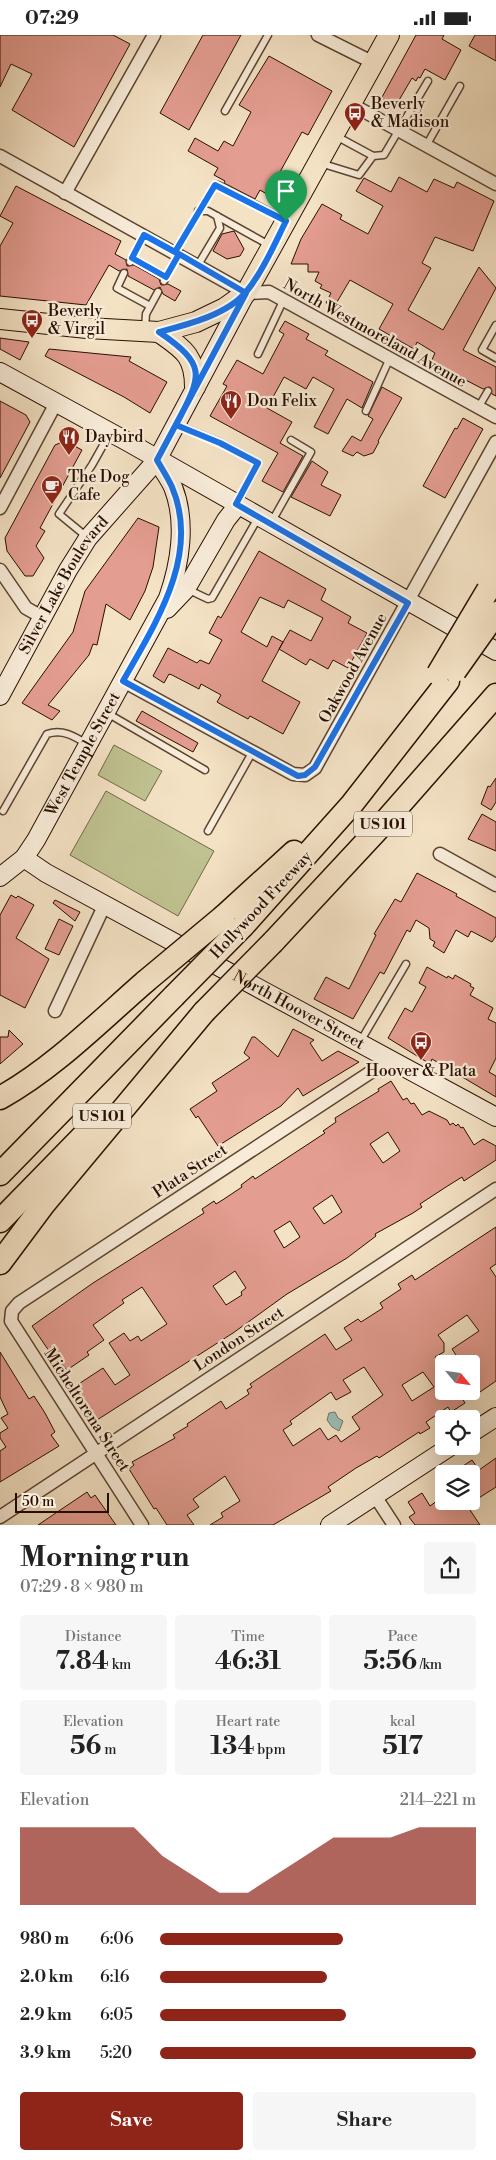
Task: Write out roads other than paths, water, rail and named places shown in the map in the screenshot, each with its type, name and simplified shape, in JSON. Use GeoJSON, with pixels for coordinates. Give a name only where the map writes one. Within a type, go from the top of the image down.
{"type":"FeatureCollection","features":[{"type":"Feature","properties":{"kind":"highway"},"geometry":{"type":"LineString","coordinates":[[443,678],[492,583]]}},
{"type":"Feature","properties":{"kind":"highway"},"geometry":{"type":"LineString","coordinates":[[443,678],[496,613]]}},
{"type":"Feature","properties":{"kind":"highway","name":"Hollywood Freeway"},"geometry":{"type":"LineString","coordinates":[[0,1174],[174,996],[233,921],[317,846],[396,749],[443,678]]}},
{"type":"Feature","properties":{"kind":"highway","name":"Hollywood Freeway"},"geometry":{"type":"LineString","coordinates":[[0,1221],[273,942],[375,832],[492,699]]}},
{"type":"Feature","properties":{"kind":"highway"},"geometry":{"type":"LineString","coordinates":[[0,1098],[61,1055],[146,981],[233,921]]}},
{"type":"Feature","properties":{"kind":"highway"},"geometry":{"type":"LineString","coordinates":[[0,1263],[44,1204],[204,1012]]}},
{"type":"Feature","properties":{"kind":"main road"},"geometry":{"type":"LineString","coordinates":[[157,460],[246,293],[389,35]]}},
{"type":"Feature","properties":{"kind":"main road"},"geometry":{"type":"LineString","coordinates":[[0,319],[152,332],[196,323],[225,308],[246,293]]}},
{"type":"Feature","properties":{"kind":"main road"},"geometry":{"type":"LineString","coordinates":[[152,332],[188,354],[194,364],[195,387]]}},
{"type":"Feature","properties":{"kind":"main road"},"geometry":{"type":"LineString","coordinates":[[0,373],[496,651]]}},
{"type":"Feature","properties":{"kind":"main road","name":"Silver Lake Boulevard"},"geometry":{"type":"LineString","coordinates":[[1,693],[88,538],[157,460]]}},
{"type":"Feature","properties":{"kind":"main road","name":"West Temple Street"},"geometry":{"type":"LineString","coordinates":[[0,877],[24,858],[36,840],[158,619],[180,585],[179,514],[173,488],[157,460]]}},
{"type":"Feature","properties":{"kind":"main road"},"geometry":{"type":"LineString","coordinates":[[180,585],[237,505]]}},
{"type":"Feature","properties":{"kind":"main road","name":"North Hoover Street"},"geometry":{"type":"LineString","coordinates":[[24,858],[496,1117]]}},
{"type":"Feature","properties":{"kind":"main road"},"geometry":{"type":"LineString","coordinates":[[480,1427],[496,1417]]}},
{"type":"Feature","properties":{"kind":"main road"},"geometry":{"type":"LineString","coordinates":[[330,1525],[436,1455]]}},
{"type":"Feature","properties":{"kind":"street"},"geometry":{"type":"LineString","coordinates":[[65,193],[154,35]]}},
{"type":"Feature","properties":{"kind":"street"},"geometry":{"type":"LineString","coordinates":[[318,35],[374,63]]}},
{"type":"Feature","properties":{"kind":"street"},"geometry":{"type":"LineString","coordinates":[[351,104],[496,184]]}},
{"type":"Feature","properties":{"kind":"street","name":"North Westmoreland Avenue"},"geometry":{"type":"LineString","coordinates":[[0,156],[246,293],[268,292],[496,417]]}},
{"type":"Feature","properties":{"kind":"street"},"geometry":{"type":"LineString","coordinates":[[0,508],[56,403]]}},
{"type":"Feature","properties":{"kind":"street","name":"Oakwood Avenue"},"geometry":{"type":"LineString","coordinates":[[252,751],[294,774],[305,775],[315,767],[496,442]]}},
{"type":"Feature","properties":{"kind":"street"},"geometry":{"type":"LineString","coordinates":[[0,570],[23,604],[42,617]]}},
{"type":"Feature","properties":{"kind":"street"},"geometry":{"type":"LineString","coordinates":[[123,681],[252,751]]}},
{"type":"Feature","properties":{"kind":"street"},"geometry":{"type":"LineString","coordinates":[[440,854],[496,885]]}},
{"type":"Feature","properties":{"kind":"street"},"geometry":{"type":"LineString","coordinates":[[55,1011],[105,904]]}},
{"type":"Feature","properties":{"kind":"street","name":"Plata Street"},"geometry":{"type":"LineString","coordinates":[[12,1311],[19,1303],[374,1070],[386,1057]]}},
{"type":"Feature","properties":{"kind":"street","name":"London Street"},"geometry":{"type":"LineString","coordinates":[[0,1517],[95,1452],[496,1189]]}},
{"type":"Feature","properties":{"kind":"street","name":"Micheltorena Street"},"geometry":{"type":"LineString","coordinates":[[12,1311],[11,1321],[142,1525]]}},
{"type":"Feature","properties":{"kind":"street"},"geometry":{"type":"LineString","coordinates":[[375,1496],[394,1525]]}},
{"type":"Feature","properties":{"kind":"lane"},"geometry":{"type":"LineString","coordinates":[[225,111],[268,35]]}},
{"type":"Feature","properties":{"kind":"lane"},"geometry":{"type":"LineString","coordinates":[[334,135],[373,156],[384,155],[428,81]]}},
{"type":"Feature","properties":{"kind":"lane"},"geometry":{"type":"LineString","coordinates":[[426,146],[460,86]]}},
{"type":"Feature","properties":{"kind":"lane"},"geometry":{"type":"LineString","coordinates":[[319,162],[359,175],[373,156]]}},
{"type":"Feature","properties":{"kind":"lane"},"geometry":{"type":"LineString","coordinates":[[144,235],[131,260],[165,279],[198,211],[211,189],[218,185],[286,221]]}},
{"type":"Feature","properties":{"kind":"lane"},"geometry":{"type":"LineString","coordinates":[[198,211],[208,211],[272,247]]}},
{"type":"Feature","properties":{"kind":"lane"},"geometry":{"type":"LineString","coordinates":[[198,265],[220,228],[217,216]]}},
{"type":"Feature","properties":{"kind":"lane"},"geometry":{"type":"LineString","coordinates":[[124,273],[117,287],[150,306]]}},
{"type":"Feature","properties":{"kind":"lane"},"geometry":{"type":"LineString","coordinates":[[152,332],[146,315],[158,292]]}},
{"type":"Feature","properties":{"kind":"lane"},"geometry":{"type":"LineString","coordinates":[[258,354],[284,301]]}},
{"type":"Feature","properties":{"kind":"lane"},"geometry":{"type":"LineString","coordinates":[[496,325],[482,350],[496,357]]}},
{"type":"Feature","properties":{"kind":"lane"},"geometry":{"type":"LineString","coordinates":[[366,411],[389,360]]}},
{"type":"Feature","properties":{"kind":"lane"},"geometry":{"type":"LineString","coordinates":[[478,408],[488,391]]}},
{"type":"Feature","properties":{"kind":"lane"},"geometry":{"type":"LineString","coordinates":[[176,425],[220,443],[258,463],[237,505]]}},
{"type":"Feature","properties":{"kind":"lane"},"geometry":{"type":"LineString","coordinates":[[88,538],[59,514],[92,465],[110,433]]}},
{"type":"Feature","properties":{"kind":"lane"},"geometry":{"type":"LineString","coordinates":[[180,585],[208,599],[212,598],[310,451],[291,439]]}},
{"type":"Feature","properties":{"kind":"lane"},"geometry":{"type":"LineString","coordinates":[[106,713],[205,769]]}},
{"type":"Feature","properties":{"kind":"lane"},"geometry":{"type":"LineString","coordinates":[[3,811],[47,734],[66,732],[88,745]]}},
{"type":"Feature","properties":{"kind":"lane"},"geometry":{"type":"LineString","coordinates":[[208,831],[252,751]]}},
{"type":"Feature","properties":{"kind":"lane"},"geometry":{"type":"LineString","coordinates":[[359,1043],[406,964]]}},
{"type":"Feature","properties":{"kind":"water"},"geometry":{"type":"Polygon","coordinates":[[[335,1412],[338,1418],[343,1421],[339,1431],[332,1427],[327,1420],[329,1413],[335,1412]]]}},
{"type":"Feature","properties":{"kind":"place","name":"Beverly & Madison"},"geometry":{"type":"Point","coordinates":[355,132]}},
{"type":"Feature","properties":{"kind":"place","name":"Beverly & Virgil"},"geometry":{"type":"Point","coordinates":[32,339]}},
{"type":"Feature","properties":{"kind":"place","name":"Don Felix"},"geometry":{"type":"Point","coordinates":[231,420]}},
{"type":"Feature","properties":{"kind":"place","name":"Daybird"},"geometry":{"type":"Point","coordinates":[69,456]}},
{"type":"Feature","properties":{"kind":"place","name":"The Dog Cafe"},"geometry":{"type":"Point","coordinates":[52,505]}},
{"type":"Feature","properties":{"kind":"place","name":"Hoover & Plata"},"geometry":{"type":"Point","coordinates":[421,1061]}}]}
